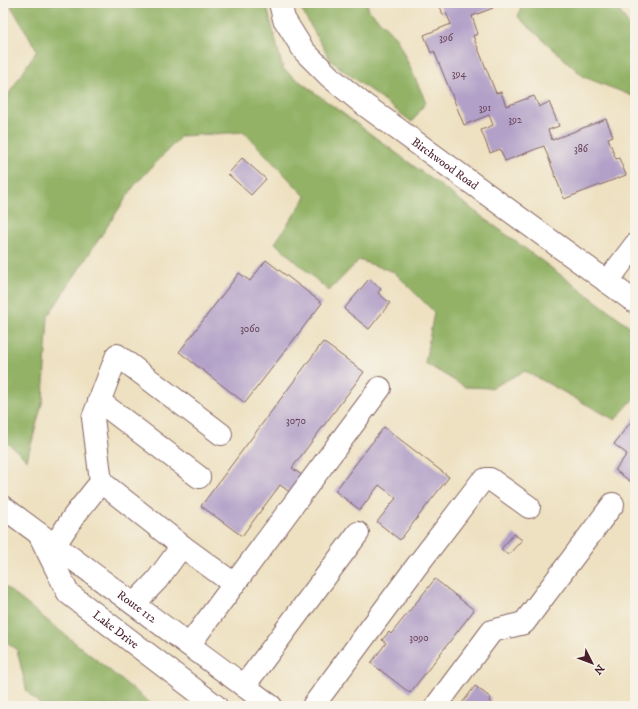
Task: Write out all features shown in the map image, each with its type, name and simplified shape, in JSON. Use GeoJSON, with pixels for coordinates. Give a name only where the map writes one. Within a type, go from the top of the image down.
{"type":"FeatureCollection","features":[{"type":"Feature","properties":{"kind":"street","name":"Birchwood Road"},"geometry":{"type":"LineString","coordinates":[[280,3],[284,19],[304,51],[330,77],[362,103],[635,302]]}},
{"type":"Feature","properties":{"kind":"street"},"geometry":{"type":"LineString","coordinates":[[607,282],[635,245]]}},
{"type":"Feature","properties":{"kind":"street"},"geometry":{"type":"LineString","coordinates":[[46,540],[74,516],[100,482],[93,418],[117,355],[221,434]]}},
{"type":"Feature","properties":{"kind":"street"},"geometry":{"type":"LineString","coordinates":[[189,645],[380,388]]}},
{"type":"Feature","properties":{"kind":"street"},"geometry":{"type":"LineString","coordinates":[[99,401],[199,477]]}},
{"type":"Feature","properties":{"kind":"street"},"geometry":{"type":"LineString","coordinates":[[312,706],[482,482],[486,479],[490,479],[529,507]]}},
{"type":"Feature","properties":{"kind":"street"},"geometry":{"type":"LineString","coordinates":[[100,482],[182,546],[234,584]]}},
{"type":"Feature","properties":{"kind":"street"},"geometry":{"type":"LineString","coordinates":[[436,706],[492,631],[524,623],[613,504]]}},
{"type":"Feature","properties":{"kind":"street","name":"Route 112"},"geometry":{"type":"LineString","coordinates":[[3,507],[271,706]]}},
{"type":"Feature","properties":{"kind":"street"},"geometry":{"type":"LineString","coordinates":[[244,686],[358,533]]}},
{"type":"Feature","properties":{"kind":"street","name":"Lake Drive"},"geometry":{"type":"LineString","coordinates":[[46,540],[68,593],[216,706]]}},
{"type":"Feature","properties":{"kind":"street"},"geometry":{"type":"LineString","coordinates":[[134,604],[158,580],[182,546]]}},
{"type":"Feature","properties":{"kind":"green space"},"geometry":{"type":"Polygon","coordinates":[[[9,3],[266,3],[283,69],[635,330],[635,397],[615,420],[525,371],[491,388],[465,387],[425,363],[434,312],[394,272],[359,260],[329,291],[275,243],[306,197],[244,132],[181,136],[134,186],[48,316],[43,400],[27,460],[3,439],[3,103],[37,50],[9,3]]]}},
{"type":"Feature","properties":{"kind":"green space"},"geometry":{"type":"Polygon","coordinates":[[[302,3],[368,3],[368,9],[396,37],[426,102],[412,122],[331,61],[301,9],[302,3]]]}},
{"type":"Feature","properties":{"kind":"green space"},"geometry":{"type":"Polygon","coordinates":[[[522,3],[614,3],[635,34],[635,97],[584,77],[518,17],[522,3]]]}},
{"type":"Feature","properties":{"kind":"green space"},"geometry":{"type":"Polygon","coordinates":[[[3,585],[154,706],[42,706],[27,692],[17,650],[3,639],[3,585]]]}},
{"type":"Feature","properties":{"kind":"building"},"geometry":{"type":"Polygon","coordinates":[[[439,3],[491,3],[493,8],[472,16],[478,34],[473,36],[496,93],[501,92],[506,106],[534,96],[539,107],[549,102],[559,126],[548,130],[552,140],[606,119],[613,136],[608,138],[616,159],[619,158],[626,175],[564,199],[544,146],[505,161],[500,149],[490,153],[481,130],[493,125],[489,115],[464,125],[434,51],[431,53],[424,35],[451,24],[446,13],[443,15],[439,3]]]}},
{"type":"Feature","properties":{"kind":"building"},"geometry":{"type":"Polygon","coordinates":[[[242,158],[266,179],[251,195],[228,174],[242,158]]]}},
{"type":"Feature","properties":{"kind":"building"},"geometry":{"type":"Polygon","coordinates":[[[266,260],[322,303],[245,403],[179,352],[239,273],[250,281],[266,260]]]}},
{"type":"Feature","properties":{"kind":"building"},"geometry":{"type":"Polygon","coordinates":[[[369,279],[381,289],[378,293],[390,303],[369,329],[344,309],[369,279]]]}},
{"type":"Feature","properties":{"kind":"building"},"geometry":{"type":"Polygon","coordinates":[[[323,342],[364,372],[292,468],[303,476],[291,493],[280,485],[242,536],[201,506],[323,342]]]}},
{"type":"Feature","properties":{"kind":"building"},"geometry":{"type":"Polygon","coordinates":[[[635,416],[635,485],[615,470],[627,454],[614,444],[635,416]]]}},
{"type":"Feature","properties":{"kind":"building"},"geometry":{"type":"Polygon","coordinates":[[[384,427],[449,477],[400,540],[377,522],[396,498],[379,485],[360,510],[335,491],[384,427]]]}},
{"type":"Feature","properties":{"kind":"building"},"geometry":{"type":"Polygon","coordinates":[[[514,534],[522,540],[508,555],[501,549],[514,534]]]}},
{"type":"Feature","properties":{"kind":"building"},"geometry":{"type":"Polygon","coordinates":[[[435,579],[474,610],[410,693],[371,663],[386,643],[382,640],[389,632],[391,634],[435,579]]]}},
{"type":"Feature","properties":{"kind":"building"},"geometry":{"type":"Polygon","coordinates":[[[475,686],[491,698],[489,701],[496,706],[460,706],[475,686]]]}}]}
